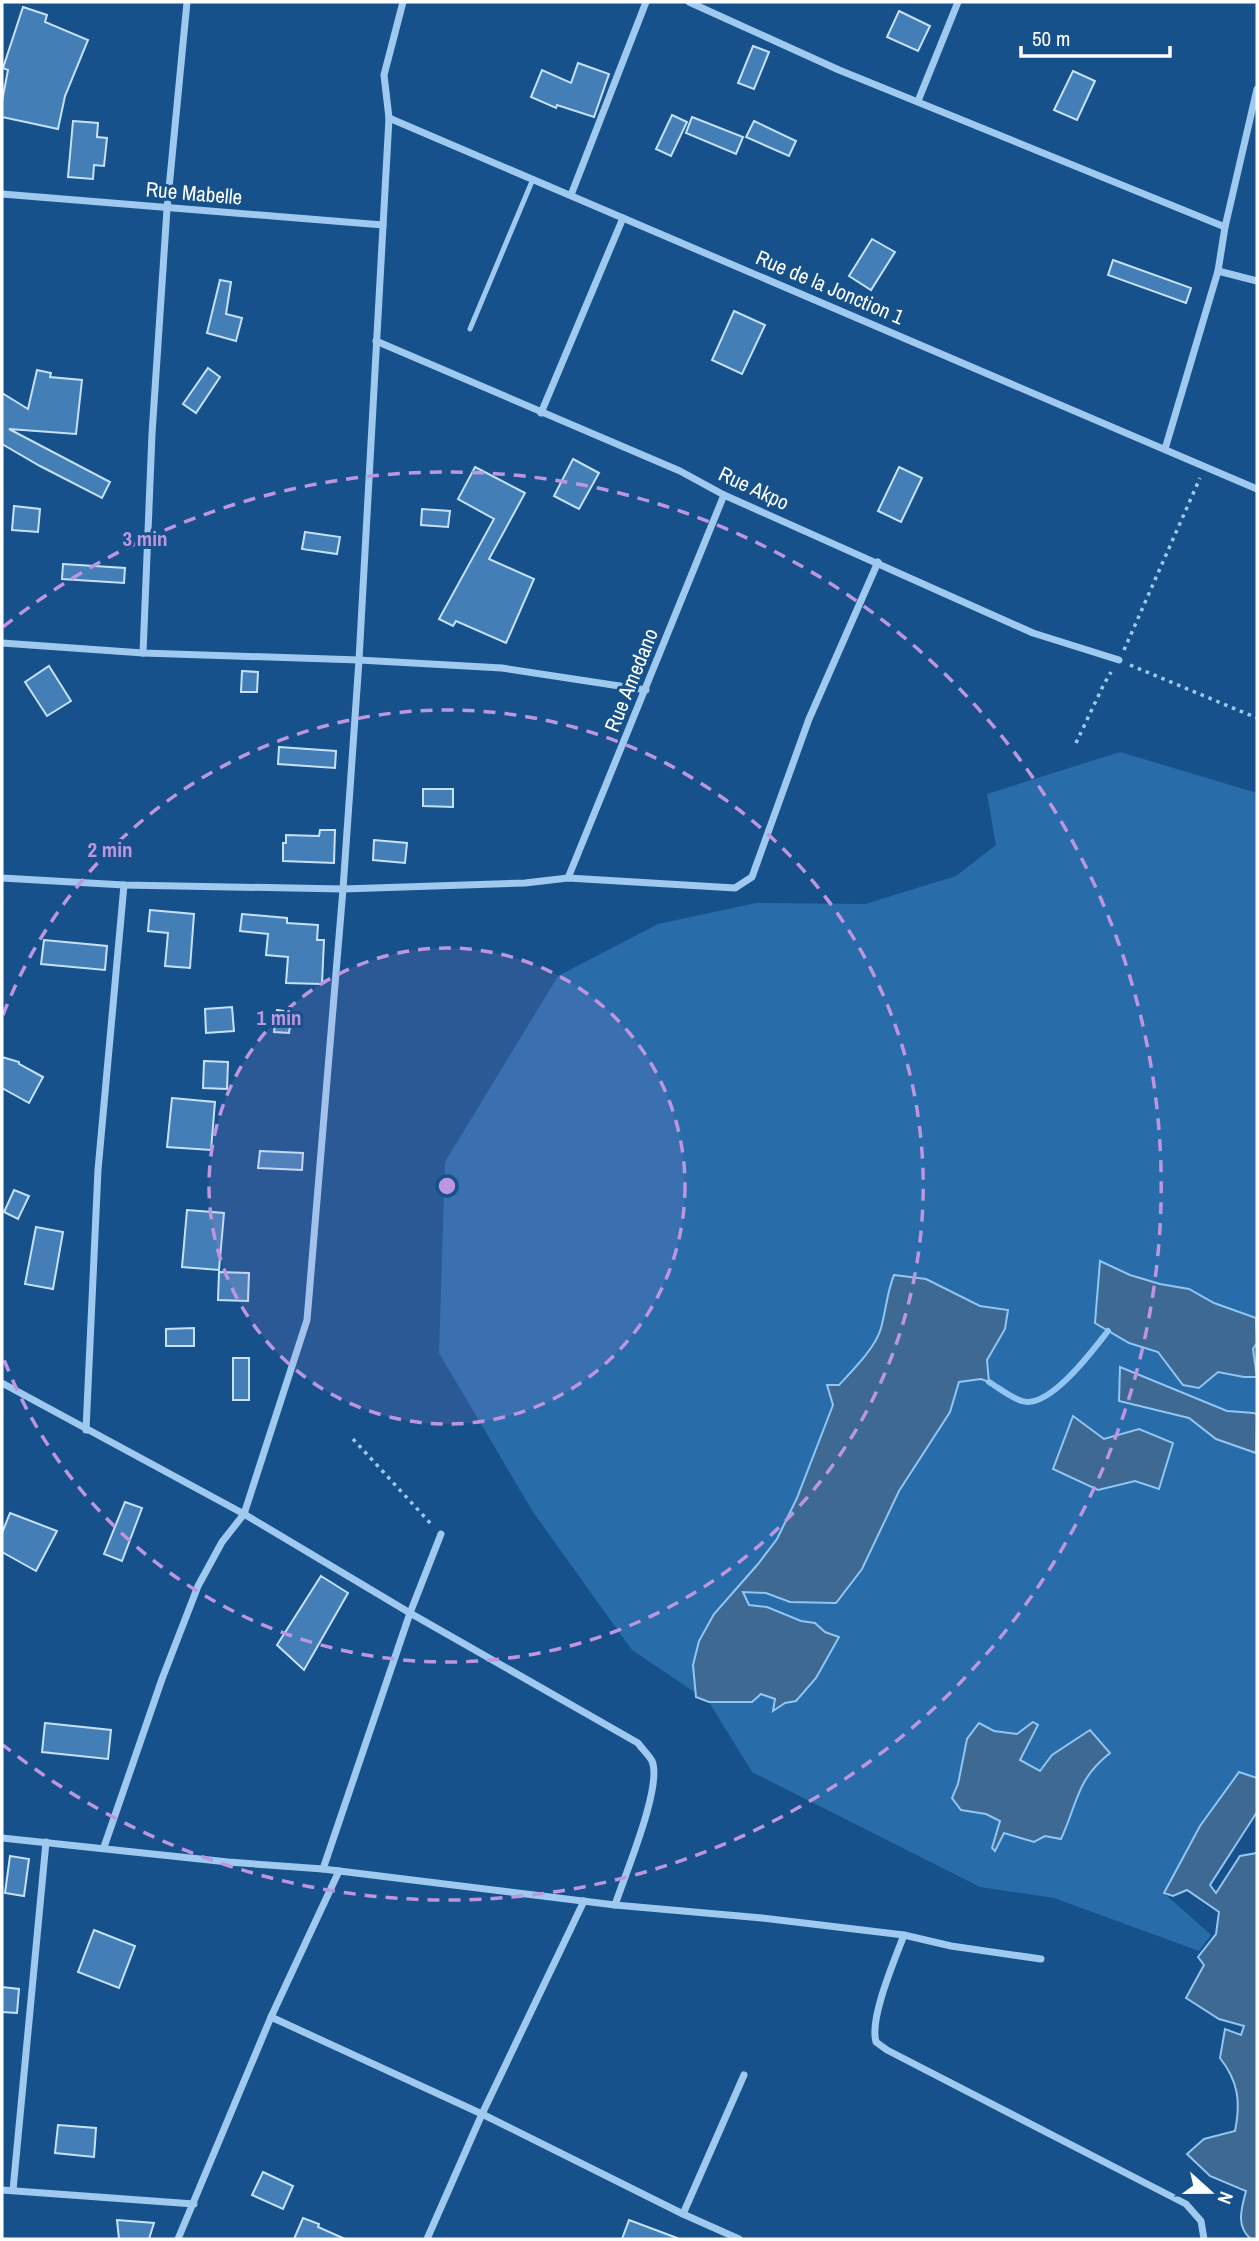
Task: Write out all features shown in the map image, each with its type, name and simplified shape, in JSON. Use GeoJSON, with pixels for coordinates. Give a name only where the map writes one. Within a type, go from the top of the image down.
{"type":"FeatureCollection","features":[{"type":"Feature","properties":{"kind":"street"},"geometry":{"type":"LineString","coordinates":[[142,653],[152,435],[167,209],[187,2]]}},
{"type":"Feature","properties":{"kind":"street"},"geometry":{"type":"LineString","coordinates":[[104,1847],[162,1679],[198,1586],[222,1542],[244,1514],[307,1320],[359,660],[389,118],[384,75],[403,2]]}},
{"type":"Feature","properties":{"kind":"street"},"geometry":{"type":"LineString","coordinates":[[570,195],[646,2]]}},
{"type":"Feature","properties":{"kind":"street"},"geometry":{"type":"LineString","coordinates":[[689,2],[839,70],[1225,228]]}},
{"type":"Feature","properties":{"kind":"street"},"geometry":{"type":"LineString","coordinates":[[918,101],[958,2]]}},
{"type":"Feature","properties":{"kind":"street"},"geometry":{"type":"LineString","coordinates":[[1165,449],[1218,271],[1225,228],[1257,89]]}},
{"type":"Feature","properties":{"kind":"street","name":"Rue de la Jonction 1"},"geometry":{"type":"LineString","coordinates":[[389,118],[1257,489]]}},
{"type":"Feature","properties":{"kind":"street","name":"Rue Mabelle"},"geometry":{"type":"LineString","coordinates":[[2,194],[383,225]]}},
{"type":"Feature","properties":{"kind":"street"},"geometry":{"type":"LineString","coordinates":[[541,413],[623,218]]}},
{"type":"Feature","properties":{"kind":"street"},"geometry":{"type":"LineString","coordinates":[[1218,271],[1257,281]]}},
{"type":"Feature","properties":{"kind":"street","name":"Rue Akpo"},"geometry":{"type":"LineString","coordinates":[[376,341],[680,471],[724,495],[1033,633],[1119,660]]}},
{"type":"Feature","properties":{"kind":"street","name":"Rue Amedano"},"geometry":{"type":"LineString","coordinates":[[568,878],[724,495]]}},
{"type":"Feature","properties":{"kind":"street"},"geometry":{"type":"LineString","coordinates":[[2,878],[124,885],[343,889],[525,883],[568,878],[735,888],[752,877],[809,719],[878,562]]}},
{"type":"Feature","properties":{"kind":"street"},"geometry":{"type":"LineString","coordinates":[[2,643],[142,653],[502,668],[646,690]]}},
{"type":"Feature","properties":{"kind":"street"},"geometry":{"type":"LineString","coordinates":[[86,1430],[98,1170],[124,885]]}},
{"type":"Feature","properties":{"kind":"street"},"geometry":{"type":"LineString","coordinates":[[2,1383],[244,1514],[410,1613],[638,1743],[652,1761],[654,1774],[651,1795],[615,1905]]}},
{"type":"Feature","properties":{"kind":"street"},"geometry":{"type":"LineString","coordinates":[[323,1869],[410,1613],[441,1534]]}},
{"type":"Feature","properties":{"kind":"street"},"geometry":{"type":"LineString","coordinates":[[2,1838],[228,1862],[323,1869],[615,1905],[762,1918],[904,1935],[951,1946],[1041,1959]]}},
{"type":"Feature","properties":{"kind":"street"},"geometry":{"type":"LineString","coordinates":[[13,2190],[46,1842]]}},
{"type":"Feature","properties":{"kind":"street"},"geometry":{"type":"LineString","coordinates":[[178,2239],[271,2017],[339,1871]]}},
{"type":"Feature","properties":{"kind":"street"},"geometry":{"type":"LineString","coordinates":[[427,2239],[482,2114],[584,1901]]}},
{"type":"Feature","properties":{"kind":"street"},"geometry":{"type":"LineString","coordinates":[[904,1935],[878,2013],[876,2042],[1186,2204],[1201,2221],[1205,2239]]}},
{"type":"Feature","properties":{"kind":"street"},"geometry":{"type":"LineString","coordinates":[[271,2017],[482,2114],[739,2239]]}},
{"type":"Feature","properties":{"kind":"street"},"geometry":{"type":"LineString","coordinates":[[683,2214],[744,2075]]}},
{"type":"Feature","properties":{"kind":"street"},"geometry":{"type":"LineString","coordinates":[[2,2190],[194,2204]]}},
{"type":"Feature","properties":{"kind":"lane"},"geometry":{"type":"LineString","coordinates":[[470,329],[533,179]]}},
{"type":"Feature","properties":{"kind":"path"},"geometry":{"type":"LineString","coordinates":[[1157,578],[1205,466]]}},
{"type":"Feature","properties":{"kind":"path"},"geometry":{"type":"LineString","coordinates":[[1119,660],[1257,718]]}},
{"type":"Feature","properties":{"kind":"path"},"geometry":{"type":"LineString","coordinates":[[354,1439],[441,1534]]}},
{"type":"Feature","properties":{"kind":"shaded area"},"geometry":{"type":"Polygon","coordinates":[[[1120,752],[1257,793],[1257,1778],[1238,1772],[1164,1893],[1211,1935],[1199,1951],[1054,1898],[980,1887],[752,1772],[709,1702],[632,1650],[533,1512],[439,1353],[445,1162],[558,976],[658,924],[756,903],[865,904],[956,876],[996,845],[987,794],[1120,752]]]}},
{"type":"Feature","properties":{"kind":"shaded area"},"geometry":{"type":"Polygon","coordinates":[[[1100,1261],[1130,1275],[1189,1289],[1214,1303],[1256,1318],[1257,1343],[1253,1349],[1257,1377],[1218,1372],[1199,1388],[1183,1385],[1158,1352],[1129,1343],[1095,1323],[1100,1261]]]}},
{"type":"Feature","properties":{"kind":"shaded area"},"geometry":{"type":"Polygon","coordinates":[[[894,1275],[926,1279],[980,1306],[1008,1310],[1005,1329],[987,1360],[989,1382],[981,1379],[959,1382],[950,1412],[899,1491],[862,1569],[836,1603],[790,1602],[766,1593],[743,1592],[749,1605],[767,1607],[801,1621],[815,1623],[825,1632],[839,1637],[816,1678],[796,1701],[785,1703],[773,1711],[775,1699],[761,1694],[752,1702],[709,1702],[696,1697],[693,1665],[699,1641],[714,1614],[777,1539],[797,1498],[833,1405],[827,1385],[839,1385],[874,1343],[881,1328],[894,1275]]]}},
{"type":"Feature","properties":{"kind":"shaded area"},"geometry":{"type":"Polygon","coordinates":[[[1120,1367],[1227,1411],[1254,1413],[1257,1415],[1256,1453],[1216,1439],[1189,1418],[1119,1401],[1120,1367]]]}},
{"type":"Feature","properties":{"kind":"shaded area"},"geometry":{"type":"Polygon","coordinates":[[[1073,1416],[1104,1439],[1139,1429],[1173,1443],[1159,1489],[1135,1481],[1098,1490],[1053,1469],[1073,1416]]]}},
{"type":"Feature","properties":{"kind":"shaded area"},"geometry":{"type":"Polygon","coordinates":[[[1033,1722],[1038,1725],[1020,1760],[1040,1771],[1052,1755],[1090,1730],[1110,1753],[1084,1782],[1061,1839],[1045,1836],[1034,1842],[1004,1833],[995,1851],[992,1848],[1000,1821],[986,1814],[961,1810],[952,1798],[958,1784],[967,1739],[979,1723],[994,1731],[1017,1734],[1033,1722]]]}},
{"type":"Feature","properties":{"kind":"shaded area"},"geometry":{"type":"Polygon","coordinates":[[[1239,1772],[1257,1778],[1257,1812],[1210,1885],[1216,1893],[1240,1856],[1257,1853],[1257,2239],[1251,2239],[1246,2234],[1241,2222],[1246,2191],[1210,2176],[1187,2154],[1204,2139],[1235,2131],[1237,2120],[1238,2101],[1234,2083],[1220,2058],[1225,2029],[1241,2035],[1244,2026],[1219,2019],[1186,1998],[1204,1965],[1198,1957],[1216,1934],[1219,1912],[1187,1890],[1173,1896],[1164,1893],[1200,1826],[1239,1772]]]}},
{"type":"Feature","properties":{"kind":"building"},"geometry":{"type":"Polygon","coordinates":[[[23,7],[47,15],[45,22],[88,40],[65,96],[58,129],[2,117],[8,70],[3,68],[23,7]]]}},
{"type":"Feature","properties":{"kind":"building"},"geometry":{"type":"Polygon","coordinates":[[[899,11],[930,26],[918,51],[887,37],[899,11]]]}},
{"type":"Feature","properties":{"kind":"building"},"geometry":{"type":"Polygon","coordinates":[[[753,46],[769,52],[754,89],[738,83],[753,46]]]}},
{"type":"Feature","properties":{"kind":"building"},"geometry":{"type":"Polygon","coordinates":[[[578,63],[609,74],[594,117],[557,105],[556,108],[531,97],[542,70],[571,83],[578,63]]]}},
{"type":"Feature","properties":{"kind":"building"},"geometry":{"type":"Polygon","coordinates":[[[1073,71],[1095,81],[1077,120],[1054,110],[1073,71]]]}},
{"type":"Feature","properties":{"kind":"building"},"geometry":{"type":"Polygon","coordinates":[[[672,115],[687,122],[671,156],[656,149],[672,115]]]}},
{"type":"Feature","properties":{"kind":"building"},"geometry":{"type":"Polygon","coordinates":[[[692,117],[743,137],[736,154],[686,133],[692,117]]]}},
{"type":"Feature","properties":{"kind":"building"},"geometry":{"type":"Polygon","coordinates":[[[73,121],[98,123],[97,137],[107,138],[104,166],[94,165],[93,179],[68,177],[73,121]]]}},
{"type":"Feature","properties":{"kind":"building"},"geometry":{"type":"Polygon","coordinates":[[[754,121],[796,141],[789,156],[746,137],[754,121]]]}},
{"type":"Feature","properties":{"kind":"building"},"geometry":{"type":"Polygon","coordinates":[[[872,239],[895,252],[871,290],[849,276],[872,239]]]}},
{"type":"Feature","properties":{"kind":"building"},"geometry":{"type":"Polygon","coordinates":[[[1113,260],[1191,288],[1186,303],[1108,275],[1113,260]]]}},
{"type":"Feature","properties":{"kind":"building"},"geometry":{"type":"Polygon","coordinates":[[[220,280],[231,282],[226,314],[242,318],[236,341],[207,333],[220,280]]]}},
{"type":"Feature","properties":{"kind":"building"},"geometry":{"type":"Polygon","coordinates":[[[734,311],[765,325],[742,374],[712,360],[734,311]]]}},
{"type":"Feature","properties":{"kind":"building"},"geometry":{"type":"Polygon","coordinates":[[[208,368],[220,377],[196,413],[183,404],[208,368]]]}},
{"type":"Feature","properties":{"kind":"building"},"geometry":{"type":"Polygon","coordinates":[[[37,370],[51,373],[50,377],[82,380],[76,434],[9,429],[110,482],[102,498],[2,444],[2,393],[28,409],[37,370]]]}},
{"type":"Feature","properties":{"kind":"building"},"geometry":{"type":"Polygon","coordinates":[[[573,459],[599,473],[579,509],[554,496],[573,459]]]}},
{"type":"Feature","properties":{"kind":"building"},"geometry":{"type":"Polygon","coordinates":[[[475,467],[525,493],[489,559],[534,579],[506,643],[456,621],[453,626],[439,619],[494,519],[458,499],[475,467]]]}},
{"type":"Feature","properties":{"kind":"building"},"geometry":{"type":"Polygon","coordinates":[[[899,467],[922,478],[901,522],[878,511],[899,467]]]}},
{"type":"Feature","properties":{"kind":"building"},"geometry":{"type":"Polygon","coordinates":[[[14,506],[40,509],[38,532],[12,530],[14,506]]]}},
{"type":"Feature","properties":{"kind":"building"},"geometry":{"type":"Polygon","coordinates":[[[422,509],[450,511],[448,527],[421,525],[422,509]]]}},
{"type":"Feature","properties":{"kind":"building"},"geometry":{"type":"Polygon","coordinates":[[[305,532],[340,537],[337,554],[302,549],[305,532]]]}},
{"type":"Feature","properties":{"kind":"building"},"geometry":{"type":"Polygon","coordinates":[[[63,564],[125,568],[124,583],[62,579],[63,564]]]}},
{"type":"Feature","properties":{"kind":"building"},"geometry":{"type":"Polygon","coordinates":[[[49,666],[71,701],[47,716],[25,682],[49,666]]]}},
{"type":"Feature","properties":{"kind":"building"},"geometry":{"type":"Polygon","coordinates":[[[242,671],[258,672],[257,692],[241,692],[242,671]]]}},
{"type":"Feature","properties":{"kind":"building"},"geometry":{"type":"Polygon","coordinates":[[[279,747],[336,751],[335,768],[278,764],[279,747]]]}},
{"type":"Feature","properties":{"kind":"building"},"geometry":{"type":"Polygon","coordinates":[[[423,789],[453,789],[453,807],[423,806],[423,789]]]}},
{"type":"Feature","properties":{"kind":"building"},"geometry":{"type":"Polygon","coordinates":[[[320,830],[335,830],[334,863],[283,861],[286,835],[319,836],[320,830]]]}},
{"type":"Feature","properties":{"kind":"building"},"geometry":{"type":"Polygon","coordinates":[[[374,840],[407,843],[405,863],[373,860],[374,840]]]}},
{"type":"Feature","properties":{"kind":"building"},"geometry":{"type":"Polygon","coordinates":[[[150,910],[194,914],[190,968],[165,966],[168,933],[148,931],[150,910]]]}},
{"type":"Feature","properties":{"kind":"building"},"geometry":{"type":"Polygon","coordinates":[[[242,914],[287,918],[287,923],[318,925],[317,940],[324,940],[322,984],[286,983],[288,957],[266,955],[268,934],[240,931],[242,914]]]}},
{"type":"Feature","properties":{"kind":"building"},"geometry":{"type":"Polygon","coordinates":[[[44,940],[107,946],[105,970],[41,964],[44,940]]]}},
{"type":"Feature","properties":{"kind":"building"},"geometry":{"type":"Polygon","coordinates":[[[232,1007],[234,1031],[206,1033],[205,1009],[232,1007]]]}},
{"type":"Feature","properties":{"kind":"building"},"geometry":{"type":"Polygon","coordinates":[[[277,1010],[292,1012],[289,1033],[274,1032],[277,1010]]]}},
{"type":"Feature","properties":{"kind":"building"},"geometry":{"type":"Polygon","coordinates":[[[2,1057],[19,1062],[43,1077],[29,1103],[2,1088],[2,1057]]]}},
{"type":"Feature","properties":{"kind":"building"},"geometry":{"type":"Polygon","coordinates":[[[204,1061],[228,1062],[227,1089],[203,1088],[204,1061]]]}},
{"type":"Feature","properties":{"kind":"building"},"geometry":{"type":"Polygon","coordinates":[[[172,1098],[215,1102],[211,1150],[167,1147],[172,1098]]]}},
{"type":"Feature","properties":{"kind":"building"},"geometry":{"type":"Polygon","coordinates":[[[260,1151],[303,1153],[302,1170],[258,1168],[260,1151]]]}},
{"type":"Feature","properties":{"kind":"building"},"geometry":{"type":"Polygon","coordinates":[[[14,1190],[29,1196],[18,1219],[4,1212],[14,1190]]]}},
{"type":"Feature","properties":{"kind":"building"},"geometry":{"type":"Polygon","coordinates":[[[187,1210],[224,1213],[219,1270],[182,1267],[187,1210]]]}},
{"type":"Feature","properties":{"kind":"building"},"geometry":{"type":"Polygon","coordinates":[[[36,1227],[63,1232],[53,1289],[25,1284],[36,1227]]]}},
{"type":"Feature","properties":{"kind":"building"},"geometry":{"type":"Polygon","coordinates":[[[219,1272],[249,1273],[248,1301],[218,1300],[219,1272]]]}},
{"type":"Feature","properties":{"kind":"building"},"geometry":{"type":"Polygon","coordinates":[[[194,1328],[194,1346],[166,1346],[166,1329],[194,1328]]]}},
{"type":"Feature","properties":{"kind":"building"},"geometry":{"type":"Polygon","coordinates":[[[233,1358],[249,1358],[249,1400],[233,1400],[233,1358]]]}},
{"type":"Feature","properties":{"kind":"building"},"geometry":{"type":"Polygon","coordinates":[[[125,1502],[142,1508],[122,1561],[104,1554],[125,1502]]]}},
{"type":"Feature","properties":{"kind":"building"},"geometry":{"type":"Polygon","coordinates":[[[10,1513],[57,1531],[36,1571],[2,1552],[2,1533],[10,1513]]]}},
{"type":"Feature","properties":{"kind":"building"},"geometry":{"type":"Polygon","coordinates":[[[321,1576],[348,1593],[304,1670],[277,1645],[321,1576]]]}},
{"type":"Feature","properties":{"kind":"building"},"geometry":{"type":"Polygon","coordinates":[[[45,1723],[111,1730],[108,1759],[42,1752],[45,1723]]]}},
{"type":"Feature","properties":{"kind":"building"},"geometry":{"type":"Polygon","coordinates":[[[10,1856],[29,1859],[24,1896],[5,1893],[10,1856]]]}},
{"type":"Feature","properties":{"kind":"building"},"geometry":{"type":"Polygon","coordinates":[[[94,1930],[135,1946],[119,1988],[78,1972],[94,1930]]]}},
{"type":"Feature","properties":{"kind":"building"},"geometry":{"type":"Polygon","coordinates":[[[2,1987],[19,1989],[17,2013],[2,2012],[2,1987]]]}},
{"type":"Feature","properties":{"kind":"building"},"geometry":{"type":"Polygon","coordinates":[[[58,2125],[96,2128],[94,2157],[55,2153],[58,2125]]]}},
{"type":"Feature","properties":{"kind":"building"},"geometry":{"type":"Polygon","coordinates":[[[263,2172],[293,2186],[283,2209],[252,2195],[263,2172]]]}},
{"type":"Feature","properties":{"kind":"building"},"geometry":{"type":"Polygon","coordinates":[[[303,2218],[319,2224],[318,2227],[345,2239],[294,2239],[303,2218]]]}},
{"type":"Feature","properties":{"kind":"building"},"geometry":{"type":"Polygon","coordinates":[[[117,2220],[154,2223],[149,2239],[119,2239],[117,2220]]]}},
{"type":"Feature","properties":{"kind":"building"},"geometry":{"type":"Polygon","coordinates":[[[629,2220],[677,2238],[622,2239],[629,2220]]]}},
{"type":"Feature","properties":{"kind":"waterway"},"geometry":{"type":"LineString","coordinates":[[989,1382],[1022,1401],[1033,1401],[1045,1396],[1070,1376],[1108,1331]]}}]}
